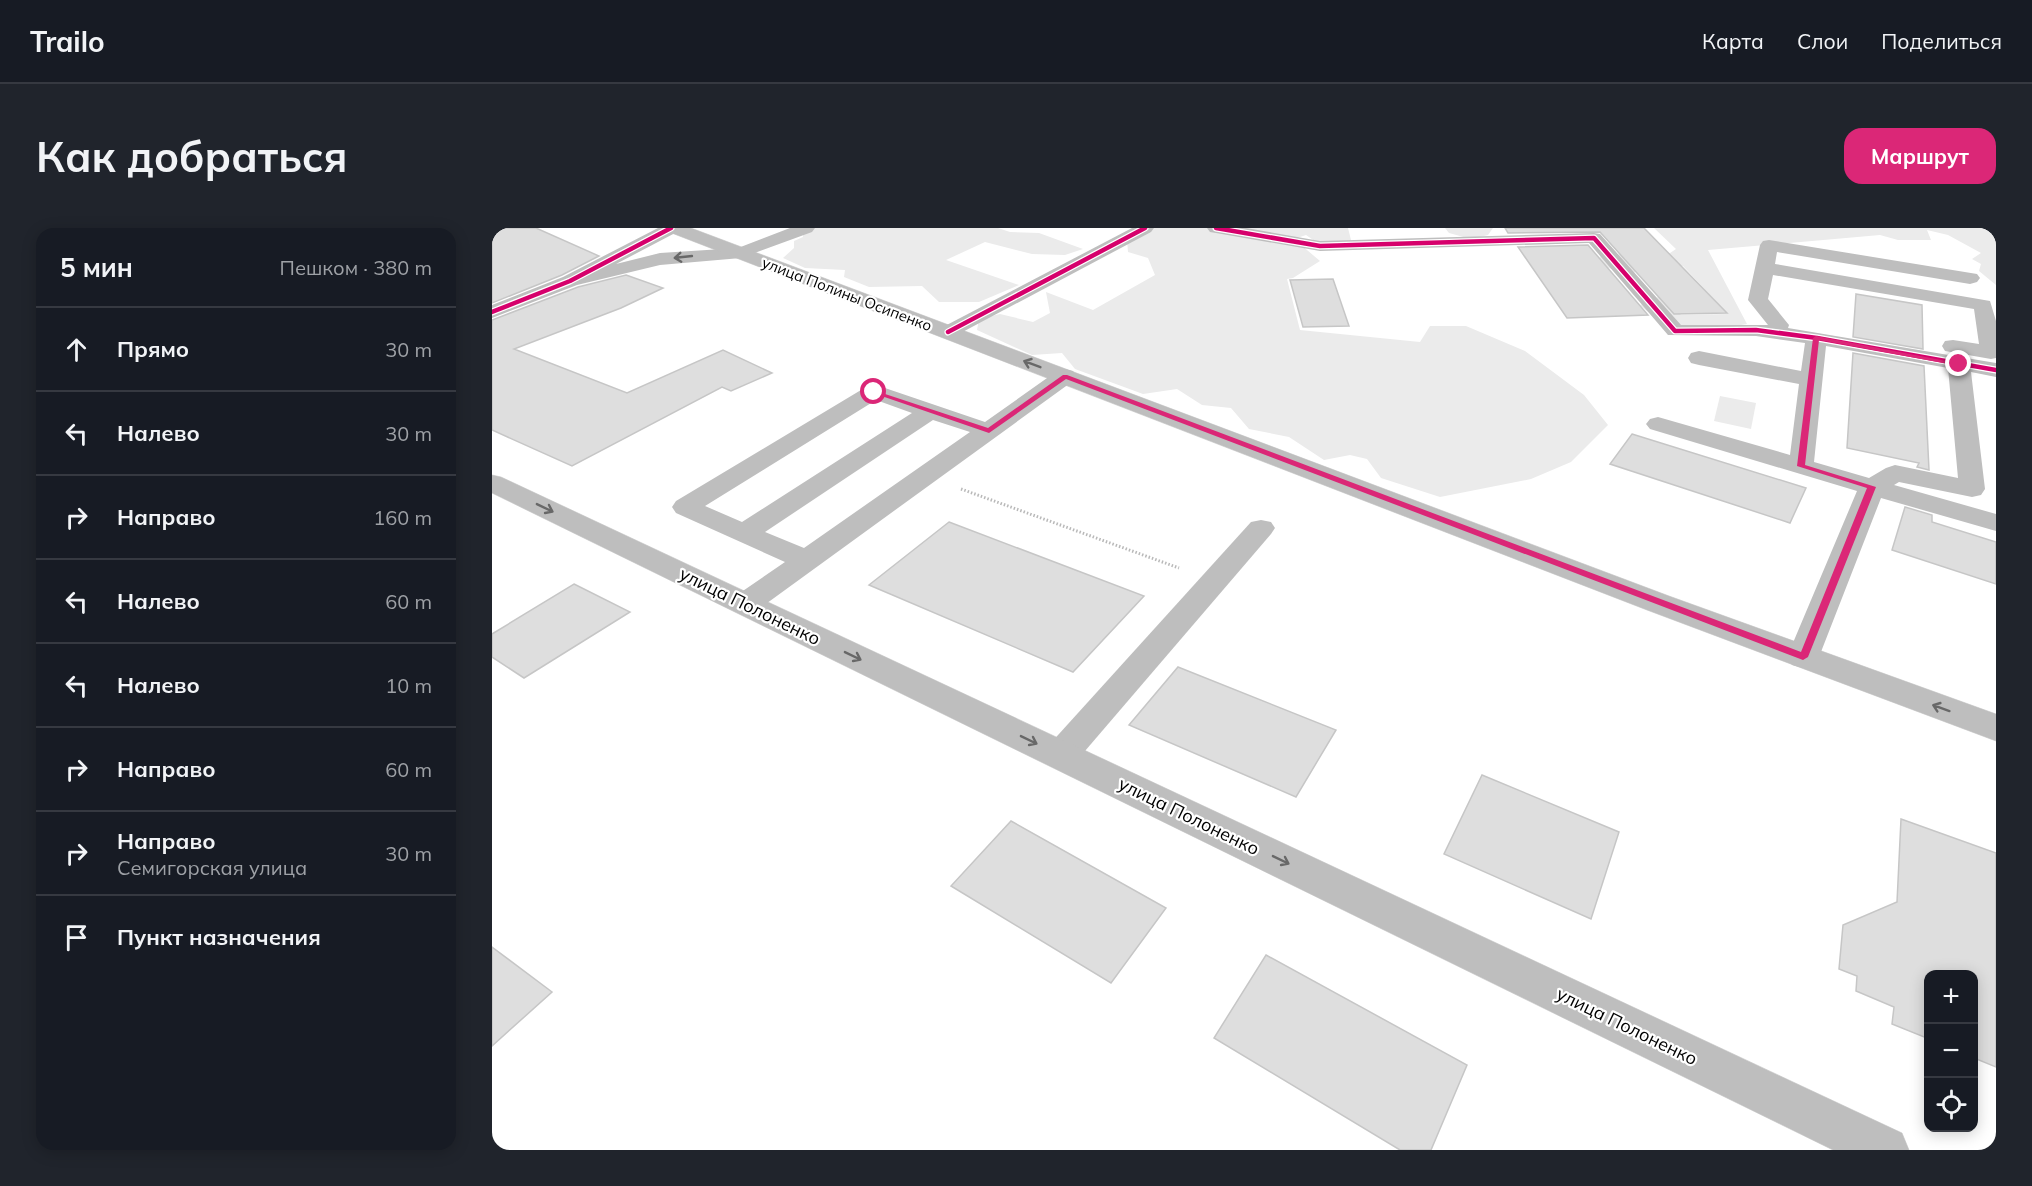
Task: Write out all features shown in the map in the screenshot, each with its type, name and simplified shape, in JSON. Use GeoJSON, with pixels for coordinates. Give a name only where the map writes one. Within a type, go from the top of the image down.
{"type":"FeatureCollection","features":[{"type":"Feature","properties":{"kind":"main road","name":"улица Полины Осипенко"},"geometry":{"type":"LineString","coordinates":[[673,228],[1803,657],[1996,728]]}},
{"type":"Feature","properties":{"kind":"main road"},"geometry":{"type":"LineString","coordinates":[[492,312],[570,281],[673,228]]}},
{"type":"Feature","properties":{"kind":"main road"},"geometry":{"type":"LineString","coordinates":[[570,281],[660,259],[741,254],[806,228]]}},
{"type":"Feature","properties":{"kind":"main road"},"geometry":{"type":"LineString","coordinates":[[948,332],[1145,228]]}},
{"type":"Feature","properties":{"kind":"main road"},"geometry":{"type":"LineString","coordinates":[[1216,228],[1320,246],[1594,238],[1675,331],[1756,330],[1773,323],[1994,364]]}},
{"type":"Feature","properties":{"kind":"main road"},"geometry":{"type":"LineString","coordinates":[[1971,278],[1769,245],[1758,300],[1773,323],[1816,338],[1959,364],[1994,364]]}},
{"type":"Feature","properties":{"kind":"main road"},"geometry":{"type":"LineString","coordinates":[[1765,268],[1983,305],[1994,364]]}},
{"type":"Feature","properties":{"kind":"main road"},"geometry":{"type":"LineString","coordinates":[[1801,466],[1816,338]]}},
{"type":"Feature","properties":{"kind":"main road"},"geometry":{"type":"LineString","coordinates":[[1699,358],[1811,380]]}},
{"type":"Feature","properties":{"kind":"main road"},"geometry":{"type":"LineString","coordinates":[[1803,657],[1872,487],[1895,473],[1972,489],[1959,364]]}},
{"type":"Feature","properties":{"kind":"main road"},"geometry":{"type":"LineString","coordinates":[[745,604],[1065,376]]}},
{"type":"Feature","properties":{"kind":"main road"},"geometry":{"type":"LineString","coordinates":[[806,560],[685,507],[874,392],[989,431]]}},
{"type":"Feature","properties":{"kind":"main road"},"geometry":{"type":"LineString","coordinates":[[744,533],[930,411]]}},
{"type":"Feature","properties":{"kind":"main road"},"geometry":{"type":"LineString","coordinates":[[1658,424],[1996,523]]}},
{"type":"Feature","properties":{"kind":"main road","name":"улица Полоненко"},"geometry":{"type":"LineString","coordinates":[[492,483],[1885,1150]]}},
{"type":"Feature","properties":{"kind":"main road"},"geometry":{"type":"LineString","coordinates":[[1061,755],[1261,528]]}},
{"type":"Feature","properties":{"kind":"path"},"geometry":{"type":"LineString","coordinates":[[925,476],[1214,581]]}},
{"type":"Feature","properties":{"kind":"shaded area"},"geometry":{"type":"Polygon","coordinates":[[[812,228],[998,228],[1010,232],[1039,233],[1083,249],[1065,255],[1032,254],[985,242],[946,260],[1019,285],[979,302],[939,302],[922,286],[869,287],[844,277],[845,270],[805,268],[783,258],[794,248],[794,241],[803,237],[803,231],[812,228]]]}},
{"type":"Feature","properties":{"kind":"shaded area"},"geometry":{"type":"Polygon","coordinates":[[[1153,228],[1348,228],[1353,248],[1328,250],[1306,235],[1294,239],[1320,261],[1293,278],[1287,279],[1300,330],[1420,342],[1430,326],[1466,326],[1525,351],[1584,395],[1608,425],[1571,462],[1531,479],[1440,497],[1381,478],[1367,459],[1350,455],[1324,460],[1289,437],[1249,429],[1231,408],[1202,405],[1177,389],[1143,394],[1075,369],[1062,353],[1032,355],[977,330],[979,319],[1000,314],[1033,322],[1050,313],[1046,292],[1093,310],[1155,275],[1148,258],[1128,252],[1127,240],[1153,228]]]}},
{"type":"Feature","properties":{"kind":"shaded area"},"geometry":{"type":"Polygon","coordinates":[[[1445,228],[1493,228],[1488,235],[1471,239],[1449,233],[1445,228]]]}},
{"type":"Feature","properties":{"kind":"shaded area"},"geometry":{"type":"Polygon","coordinates":[[[1654,228],[1996,228],[1996,285],[1979,271],[1981,264],[1972,259],[1981,253],[1948,235],[1927,230],[1931,240],[1898,240],[1880,235],[1708,250],[1747,324],[1705,329],[1677,326],[1664,321],[1640,305],[1658,297],[1669,301],[1681,315],[1728,314],[1683,266],[1639,268],[1631,276],[1609,268],[1595,267],[1601,255],[1670,253],[1676,249],[1654,228]]]}},
{"type":"Feature","properties":{"kind":"shaded area"},"geometry":{"type":"Polygon","coordinates":[[[1720,396],[1756,403],[1751,429],[1714,421],[1720,396]]]}},
{"type":"Feature","properties":{"kind":"building"},"geometry":{"type":"Polygon","coordinates":[[[492,228],[536,228],[599,256],[562,275],[492,303],[492,228]]]}},
{"type":"Feature","properties":{"kind":"building"},"geometry":{"type":"Polygon","coordinates":[[[1505,228],[1644,228],[1727,313],[1674,314],[1600,232],[1508,233],[1505,228]]]}},
{"type":"Feature","properties":{"kind":"building"},"geometry":{"type":"Polygon","coordinates":[[[1588,245],[1648,315],[1567,318],[1518,247],[1588,245]]]}},
{"type":"Feature","properties":{"kind":"building"},"geometry":{"type":"Polygon","coordinates":[[[626,275],[663,288],[621,308],[514,349],[627,393],[723,350],[772,373],[731,391],[722,387],[572,466],[492,430],[492,320],[578,287],[626,275]]]}},
{"type":"Feature","properties":{"kind":"building"},"geometry":{"type":"Polygon","coordinates":[[[1333,279],[1349,326],[1303,327],[1290,280],[1333,279]]]}},
{"type":"Feature","properties":{"kind":"building"},"geometry":{"type":"Polygon","coordinates":[[[1856,294],[1922,305],[1923,349],[1853,337],[1856,294]]]}},
{"type":"Feature","properties":{"kind":"building"},"geometry":{"type":"Polygon","coordinates":[[[1853,353],[1924,366],[1929,470],[1917,467],[1919,463],[1847,448],[1853,353]]]}},
{"type":"Feature","properties":{"kind":"building"},"geometry":{"type":"Polygon","coordinates":[[[1632,434],[1806,488],[1790,523],[1610,464],[1632,434]]]}},
{"type":"Feature","properties":{"kind":"building"},"geometry":{"type":"Polygon","coordinates":[[[1905,507],[1932,515],[1932,522],[1996,542],[1996,584],[1892,550],[1905,507]]]}},
{"type":"Feature","properties":{"kind":"building"},"geometry":{"type":"Polygon","coordinates":[[[949,522],[1144,596],[1073,672],[869,585],[949,522]]]}},
{"type":"Feature","properties":{"kind":"building"},"geometry":{"type":"Polygon","coordinates":[[[574,584],[630,612],[524,678],[492,657],[492,634],[574,584]]]}},
{"type":"Feature","properties":{"kind":"building"},"geometry":{"type":"Polygon","coordinates":[[[1178,667],[1336,730],[1296,797],[1129,725],[1178,667]]]}},
{"type":"Feature","properties":{"kind":"building"},"geometry":{"type":"Polygon","coordinates":[[[1482,775],[1619,832],[1591,919],[1444,854],[1482,775]]]}},
{"type":"Feature","properties":{"kind":"building"},"geometry":{"type":"Polygon","coordinates":[[[1901,819],[1996,853],[1996,1067],[1978,1060],[1978,970],[1924,970],[1924,1037],[1892,1024],[1894,1007],[1856,991],[1857,976],[1839,969],[1843,925],[1897,902],[1901,819]]]}},
{"type":"Feature","properties":{"kind":"building"},"geometry":{"type":"Polygon","coordinates":[[[1011,821],[1166,908],[1111,983],[951,886],[1011,821]]]}},
{"type":"Feature","properties":{"kind":"building"},"geometry":{"type":"Polygon","coordinates":[[[492,947],[552,992],[492,1046],[492,947]]]}},
{"type":"Feature","properties":{"kind":"building"},"geometry":{"type":"Polygon","coordinates":[[[1266,955],[1467,1065],[1431,1150],[1400,1150],[1214,1038],[1266,955]]]}},
{"type":"Feature","properties":{"kind":"cycle path"},"geometry":{"type":"LineString","coordinates":[[492,312],[570,281],[671,228]]}},
{"type":"Feature","properties":{"kind":"cycle path"},"geometry":{"type":"LineString","coordinates":[[948,332],[1145,228]]}},
{"type":"Feature","properties":{"kind":"cycle path"},"geometry":{"type":"LineString","coordinates":[[1216,228],[1320,246],[1594,238],[1675,331],[1756,330],[1817,338],[1996,370]]}},
{"type":"Feature","properties":{"kind":"route"},"geometry":{"type":"LineString","coordinates":[[874,392],[989,431],[1065,376],[1803,657],[1872,487],[1801,466],[1816,338],[1959,364]]}}]}
